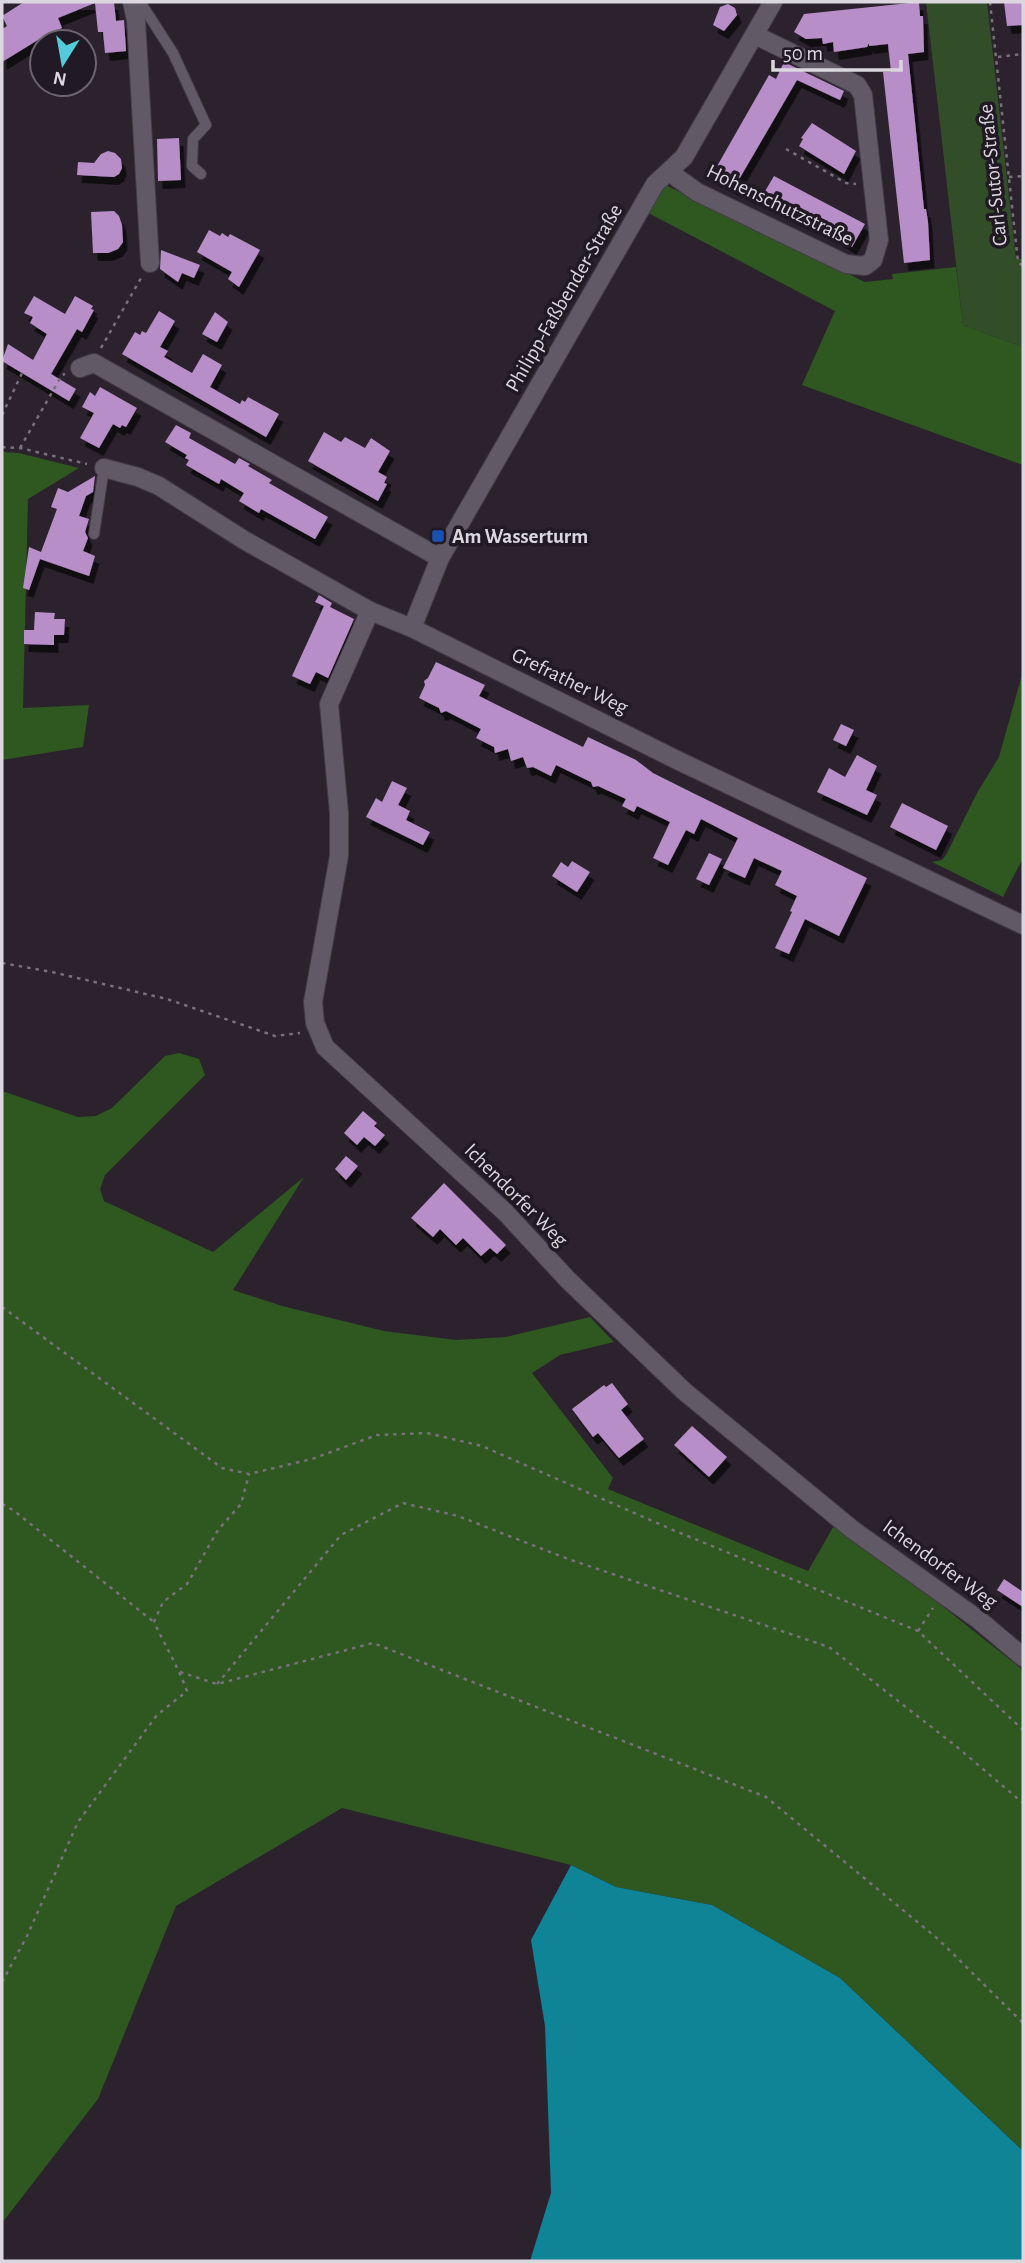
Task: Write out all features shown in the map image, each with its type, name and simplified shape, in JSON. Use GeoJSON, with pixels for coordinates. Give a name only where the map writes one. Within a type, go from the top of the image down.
{"type":"FeatureCollection","features":[{"type":"Feature","properties":{"kind":"street","name":"Philipp-Faßbender-Straße"},"geometry":{"type":"LineString","coordinates":[[412,628],[440,558],[655,184],[684,157],[773,2]]}},
{"type":"Feature","properties":{"kind":"street"},"geometry":{"type":"LineString","coordinates":[[133,3],[150,263]]}},
{"type":"Feature","properties":{"kind":"street","name":"Hohenschutzstraße"},"geometry":{"type":"LineString","coordinates":[[669,172],[697,192],[856,266],[865,266],[873,260],[880,240],[863,95],[857,85],[755,35]]}},
{"type":"Feature","properties":{"kind":"street"},"geometry":{"type":"LineString","coordinates":[[87,365],[440,558]]}},
{"type":"Feature","properties":{"kind":"street","name":"Grefrather Weg"},"geometry":{"type":"LineString","coordinates":[[104,468],[159,486],[244,540],[370,611],[412,628],[692,767],[1023,925]]}},
{"type":"Feature","properties":{"kind":"street"},"geometry":{"type":"LineString","coordinates":[[317,1032],[314,1013],[315,987],[339,856],[339,813],[329,705],[370,611]]}},
{"type":"Feature","properties":{"kind":"street","name":"Ichendorfer Weg"},"geometry":{"type":"LineString","coordinates":[[317,1032],[325,1047],[341,1063],[506,1213],[568,1280],[660,1371],[853,1530],[979,1620],[1023,1657]]}},
{"type":"Feature","properties":{"kind":"lane"},"geometry":{"type":"LineString","coordinates":[[133,3],[142,5],[173,53],[206,125],[193,139],[192,166],[201,174]]}},
{"type":"Feature","properties":{"kind":"lane"},"geometry":{"type":"LineString","coordinates":[[94,534],[104,468]]}},
{"type":"Feature","properties":{"kind":"path","name":"Carl-Sutor-Straße"},"geometry":{"type":"LineString","coordinates":[[990,2],[1018,262],[1023,266]]}},
{"type":"Feature","properties":{"kind":"path"},"geometry":{"type":"LineString","coordinates":[[998,57],[1023,54]]}},
{"type":"Feature","properties":{"kind":"path"},"geometry":{"type":"LineString","coordinates":[[786,149],[846,183],[873,181]]}},
{"type":"Feature","properties":{"kind":"path"},"geometry":{"type":"LineString","coordinates":[[1008,177],[1023,176]]}},
{"type":"Feature","properties":{"kind":"path"},"geometry":{"type":"LineString","coordinates":[[20,448],[62,375],[87,365],[150,263]]}},
{"type":"Feature","properties":{"kind":"path"},"geometry":{"type":"LineString","coordinates":[[2,415],[23,369]]}},
{"type":"Feature","properties":{"kind":"path"},"geometry":{"type":"LineString","coordinates":[[2,447],[20,448],[104,468]]}},
{"type":"Feature","properties":{"kind":"path"},"geometry":{"type":"LineString","coordinates":[[2,963],[166,999],[275,1036],[317,1032]]}},
{"type":"Feature","properties":{"kind":"path"},"geometry":{"type":"LineString","coordinates":[[2,1307],[222,1468],[249,1474],[313,1460],[377,1435],[427,1433],[482,1446],[660,1525],[918,1631],[1023,1730]]}},
{"type":"Feature","properties":{"kind":"path"},"geometry":{"type":"LineString","coordinates":[[154,1622],[163,1602],[187,1584],[218,1530],[241,1504],[249,1474]]}},
{"type":"Feature","properties":{"kind":"path"},"geometry":{"type":"LineString","coordinates":[[217,1685],[341,1535],[402,1503],[458,1516],[568,1559],[829,1647],[957,1747],[1023,1803]]}},
{"type":"Feature","properties":{"kind":"path"},"geometry":{"type":"LineString","coordinates":[[2,1504],[154,1622],[187,1691],[157,1715],[78,1822],[27,1936],[2,1982]]}},
{"type":"Feature","properties":{"kind":"path"},"geometry":{"type":"LineString","coordinates":[[918,1631],[942,1595]]}},
{"type":"Feature","properties":{"kind":"path"},"geometry":{"type":"LineString","coordinates":[[180,1672],[217,1685],[373,1643],[766,1797],[938,1939],[1023,2023]]}},
{"type":"Feature","properties":{"kind":"green space"},"geometry":{"type":"Polygon","coordinates":[[[926,2],[987,2],[1016,259],[1023,259],[1023,347],[963,325],[926,2]]]}},
{"type":"Feature","properties":{"kind":"green space"},"geometry":{"type":"Polygon","coordinates":[[[653,179],[865,282],[893,279],[892,274],[956,267],[963,325],[1023,347],[1023,465],[802,385],[835,311],[637,207],[653,179]]]}},
{"type":"Feature","properties":{"kind":"green space"},"geometry":{"type":"Polygon","coordinates":[[[2,452],[19,453],[79,468],[28,499],[23,708],[89,705],[83,747],[2,760],[2,452]]]}},
{"type":"Feature","properties":{"kind":"green space"},"geometry":{"type":"Polygon","coordinates":[[[1023,671],[1023,858],[1003,897],[932,862],[942,860],[946,855],[977,793],[999,757],[1023,671]]]}},
{"type":"Feature","properties":{"kind":"green space"},"geometry":{"type":"Polygon","coordinates":[[[179,1053],[199,1059],[205,1075],[105,1175],[100,1189],[104,1201],[213,1252],[304,1177],[233,1290],[282,1306],[384,1331],[456,1340],[506,1337],[590,1317],[614,1342],[560,1355],[532,1373],[613,1478],[608,1489],[808,1571],[836,1522],[1023,1670],[1023,2151],[840,1978],[712,1905],[616,1887],[571,1865],[342,1808],[176,1906],[98,2099],[2,2223],[2,1091],[78,1117],[96,1116],[112,1108],[165,1056],[179,1053]]]}},
{"type":"Feature","properties":{"kind":"water"},"geometry":{"type":"Polygon","coordinates":[[[571,1865],[616,1887],[712,1905],[840,1978],[1023,2151],[1023,2261],[530,2261],[551,2193],[545,2026],[531,1940],[571,1865]]]}},
{"type":"Feature","properties":{"kind":"building"},"geometry":{"type":"Polygon","coordinates":[[[24,2],[114,2],[116,21],[124,20],[126,51],[105,53],[103,32],[98,32],[95,3],[58,18],[62,28],[28,28],[28,46],[2,62],[2,29],[7,26],[2,16],[24,2]]]}},
{"type":"Feature","properties":{"kind":"building"},"geometry":{"type":"Polygon","coordinates":[[[919,2],[920,16],[923,16],[924,52],[908,54],[930,260],[904,263],[883,72],[891,72],[888,44],[869,46],[869,43],[867,47],[834,52],[833,42],[823,44],[822,38],[806,39],[794,32],[804,14],[919,2]]]}},
{"type":"Feature","properties":{"kind":"building"},"geometry":{"type":"Polygon","coordinates":[[[1004,2],[1023,2],[1023,25],[1007,26],[1004,2]]]}},
{"type":"Feature","properties":{"kind":"building"},"geometry":{"type":"Polygon","coordinates":[[[728,4],[735,8],[737,15],[724,31],[713,25],[720,7],[728,4]]]}},
{"type":"Feature","properties":{"kind":"building"},"geometry":{"type":"Polygon","coordinates":[[[784,62],[844,91],[840,100],[797,80],[734,188],[712,175],[769,75],[776,79],[784,62]]]}},
{"type":"Feature","properties":{"kind":"building"},"geometry":{"type":"Polygon","coordinates":[[[812,123],[856,151],[844,174],[799,146],[803,139],[801,138],[812,123]]]}},
{"type":"Feature","properties":{"kind":"building"},"geometry":{"type":"Polygon","coordinates":[[[179,138],[181,180],[158,181],[157,139],[179,138]]]}},
{"type":"Feature","properties":{"kind":"building"},"geometry":{"type":"Polygon","coordinates":[[[108,151],[121,159],[122,168],[119,174],[114,177],[77,175],[78,162],[94,163],[101,154],[108,151]]]}},
{"type":"Feature","properties":{"kind":"building"},"geometry":{"type":"Polygon","coordinates":[[[774,176],[865,224],[852,247],[761,198],[774,176]]]}},
{"type":"Feature","properties":{"kind":"building"},"geometry":{"type":"Polygon","coordinates":[[[114,211],[122,225],[123,242],[118,249],[108,253],[93,253],[91,212],[114,211]]]}},
{"type":"Feature","properties":{"kind":"building"},"geometry":{"type":"Polygon","coordinates":[[[209,230],[220,236],[222,233],[228,237],[230,234],[260,250],[239,287],[228,279],[232,272],[197,252],[209,230]]]}},
{"type":"Feature","properties":{"kind":"building"},"geometry":{"type":"Polygon","coordinates":[[[161,250],[200,265],[194,278],[182,273],[178,282],[160,269],[161,250]]]}},
{"type":"Feature","properties":{"kind":"building"},"geometry":{"type":"Polygon","coordinates":[[[34,296],[65,314],[75,296],[93,306],[91,309],[94,310],[82,332],[77,329],[51,374],[76,389],[69,401],[2,361],[8,344],[33,360],[47,334],[30,323],[33,317],[24,313],[34,296]]]}},
{"type":"Feature","properties":{"kind":"building"},"geometry":{"type":"Polygon","coordinates":[[[159,311],[175,321],[160,347],[168,351],[164,357],[192,373],[203,354],[222,365],[210,387],[240,404],[248,397],[279,414],[266,437],[122,354],[135,332],[140,335],[142,331],[146,333],[159,311]]]}},
{"type":"Feature","properties":{"kind":"building"},"geometry":{"type":"Polygon","coordinates":[[[215,312],[228,322],[217,342],[202,334],[215,312]]]}},
{"type":"Feature","properties":{"kind":"building"},"geometry":{"type":"Polygon","coordinates":[[[100,387],[137,408],[126,427],[122,425],[120,428],[113,424],[99,448],[80,438],[94,413],[82,407],[90,392],[95,396],[100,387]]]}},
{"type":"Feature","properties":{"kind":"building"},"geometry":{"type":"Polygon","coordinates":[[[176,425],[191,433],[189,438],[235,464],[239,458],[250,464],[248,466],[272,480],[269,483],[328,517],[315,539],[261,509],[259,513],[239,501],[244,493],[221,479],[219,484],[186,465],[189,460],[185,458],[187,455],[165,442],[176,425]]]}},
{"type":"Feature","properties":{"kind":"building"},"geometry":{"type":"Polygon","coordinates":[[[324,432],[341,442],[345,437],[365,448],[371,438],[390,451],[378,472],[387,477],[384,483],[387,484],[378,501],[308,461],[324,432]]]}},
{"type":"Feature","properties":{"kind":"building"},"geometry":{"type":"Polygon","coordinates":[[[95,476],[93,492],[86,496],[79,516],[89,519],[85,532],[88,538],[83,551],[95,556],[89,576],[40,559],[29,590],[23,588],[29,547],[41,552],[57,509],[51,507],[58,488],[68,492],[95,476]]]}},
{"type":"Feature","properties":{"kind":"building"},"geometry":{"type":"Polygon","coordinates":[[[319,595],[332,603],[330,607],[354,619],[328,678],[316,672],[310,684],[292,676],[324,606],[315,602],[319,595]]]}},
{"type":"Feature","properties":{"kind":"building"},"geometry":{"type":"Polygon","coordinates":[[[35,612],[55,613],[54,619],[65,619],[64,635],[54,635],[54,645],[24,644],[24,630],[34,630],[35,612]]]}},
{"type":"Feature","properties":{"kind":"building"},"geometry":{"type":"Polygon","coordinates":[[[436,662],[485,685],[479,696],[583,747],[588,737],[636,760],[653,773],[867,878],[839,936],[805,919],[789,954],[775,948],[797,896],[775,885],[782,871],[754,858],[745,878],[723,868],[738,838],[701,819],[694,834],[686,830],[668,865],[653,858],[670,822],[637,806],[634,812],[622,806],[626,799],[598,786],[593,787],[591,782],[556,765],[551,776],[533,767],[527,768],[523,757],[511,761],[508,749],[495,753],[494,747],[476,738],[481,729],[446,711],[441,713],[439,708],[419,698],[424,681],[436,662]]]}},
{"type":"Feature","properties":{"kind":"building"},"geometry":{"type":"Polygon","coordinates":[[[841,724],[854,730],[846,746],[833,740],[841,724]]]}},
{"type":"Feature","properties":{"kind":"building"},"geometry":{"type":"Polygon","coordinates":[[[857,755],[877,766],[866,790],[877,795],[867,815],[817,792],[829,768],[845,777],[857,755]]]}},
{"type":"Feature","properties":{"kind":"building"},"geometry":{"type":"Polygon","coordinates":[[[392,781],[407,788],[398,805],[410,811],[406,820],[430,832],[423,845],[366,817],[376,798],[382,802],[392,781]]]}},
{"type":"Feature","properties":{"kind":"building"},"geometry":{"type":"Polygon","coordinates":[[[902,803],[948,826],[936,850],[890,827],[902,803]]]}},
{"type":"Feature","properties":{"kind":"building"},"geometry":{"type":"Polygon","coordinates":[[[709,853],[722,859],[709,885],[696,879],[709,853]]]}},
{"type":"Feature","properties":{"kind":"building"},"geometry":{"type":"Polygon","coordinates":[[[572,861],[590,872],[577,892],[552,876],[561,862],[568,867],[572,861]]]}},
{"type":"Feature","properties":{"kind":"building"},"geometry":{"type":"Polygon","coordinates":[[[363,1111],[377,1123],[374,1126],[385,1135],[375,1146],[364,1137],[357,1145],[344,1133],[363,1111]]]}},
{"type":"Feature","properties":{"kind":"building"},"geometry":{"type":"Polygon","coordinates":[[[346,1156],[358,1166],[346,1180],[335,1169],[346,1156]]]}},
{"type":"Feature","properties":{"kind":"building"},"geometry":{"type":"Polygon","coordinates":[[[444,1183],[506,1245],[497,1254],[490,1248],[481,1256],[463,1238],[456,1245],[440,1229],[433,1237],[411,1218],[444,1183]]]}},
{"type":"Feature","properties":{"kind":"building"},"geometry":{"type":"Polygon","coordinates":[[[612,1383],[628,1404],[621,1410],[644,1439],[619,1458],[598,1433],[593,1437],[572,1409],[604,1385],[606,1387],[612,1383]]]}},
{"type":"Feature","properties":{"kind":"building"},"geometry":{"type":"Polygon","coordinates":[[[692,1426],[727,1457],[709,1477],[674,1445],[692,1426]]]}},
{"type":"Feature","properties":{"kind":"building"},"geometry":{"type":"Polygon","coordinates":[[[1004,1579],[1023,1592],[1023,1607],[997,1590],[1004,1579]]]}},
{"type":"Feature","properties":{"kind":"place","name":"Am Wasserturm"},"geometry":{"type":"Point","coordinates":[438,536]}}]}
